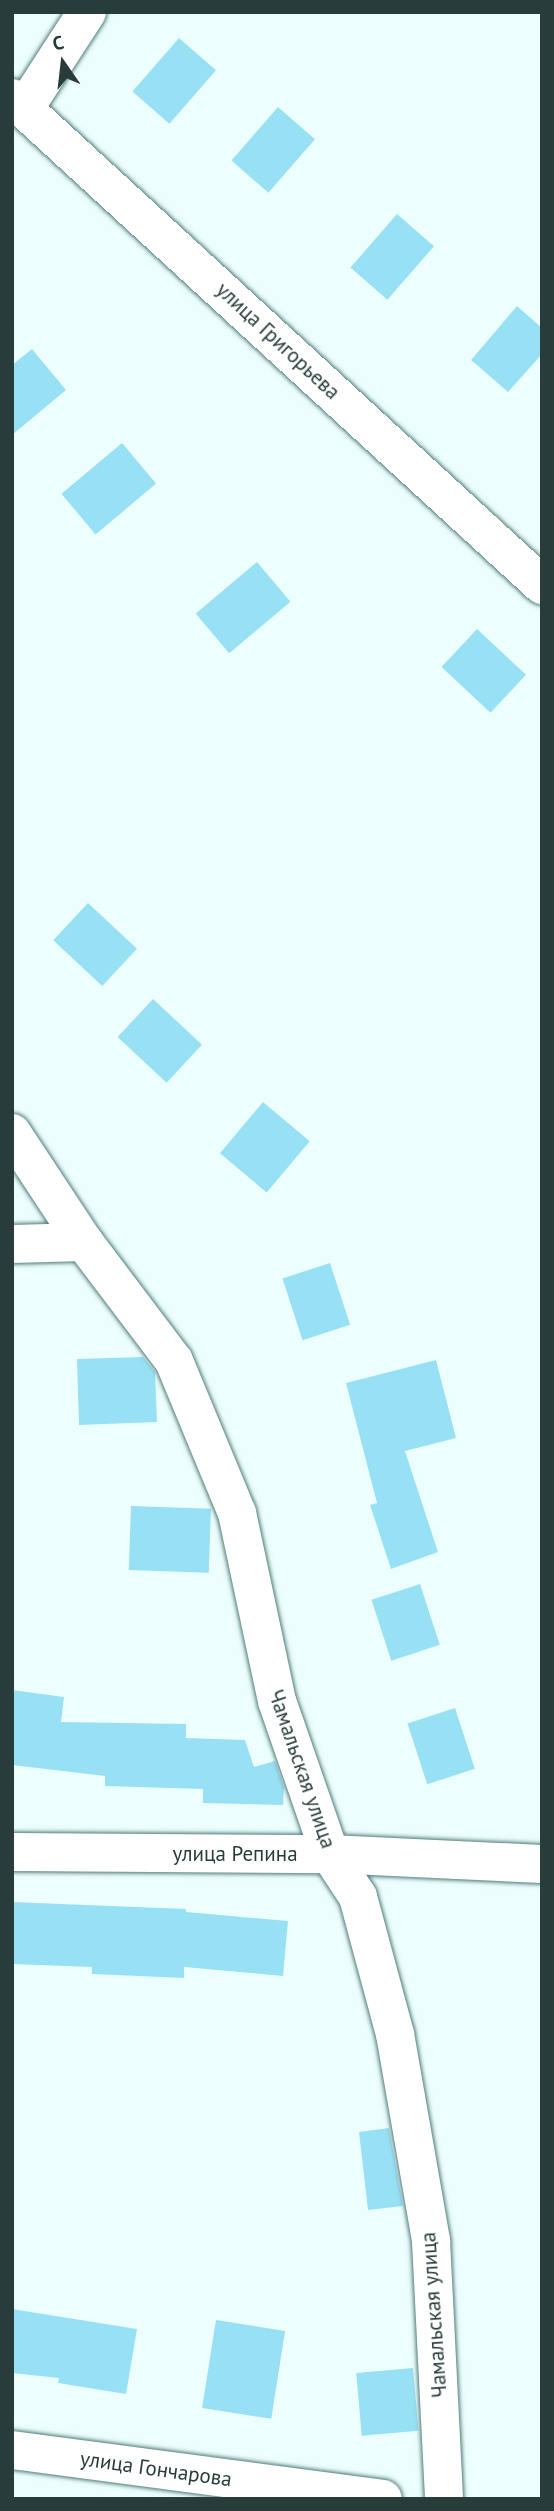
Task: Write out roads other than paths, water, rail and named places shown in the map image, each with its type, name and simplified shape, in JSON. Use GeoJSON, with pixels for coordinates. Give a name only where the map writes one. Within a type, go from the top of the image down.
{"type":"FeatureCollection","features":[{"type":"Feature","properties":{"kind":"street"},"geometry":{"type":"LineString","coordinates":[[18,104],[87,12]]}},
{"type":"Feature","properties":{"kind":"street","name":"улица Григорьева"},"geometry":{"type":"LineString","coordinates":[[18,104],[542,585]]}},
{"type":"Feature","properties":{"kind":"street","name":"Чамальская улица"},"geometry":{"type":"LineString","coordinates":[[12,1133],[84,1242],[174,1361],[237,1513],[277,1701],[330,1854],[358,1897],[395,2034],[431,2241],[444,2499]]}},
{"type":"Feature","properties":{"kind":"street"},"geometry":{"type":"LineString","coordinates":[[12,1244],[84,1242]]}},
{"type":"Feature","properties":{"kind":"street","name":"улица Репина"},"geometry":{"type":"LineString","coordinates":[[12,1852],[330,1854],[542,1864]]}},
{"type":"Feature","properties":{"kind":"street","name":"улица Гончарова"},"geometry":{"type":"LineString","coordinates":[[12,2450],[383,2499]]}}]}
